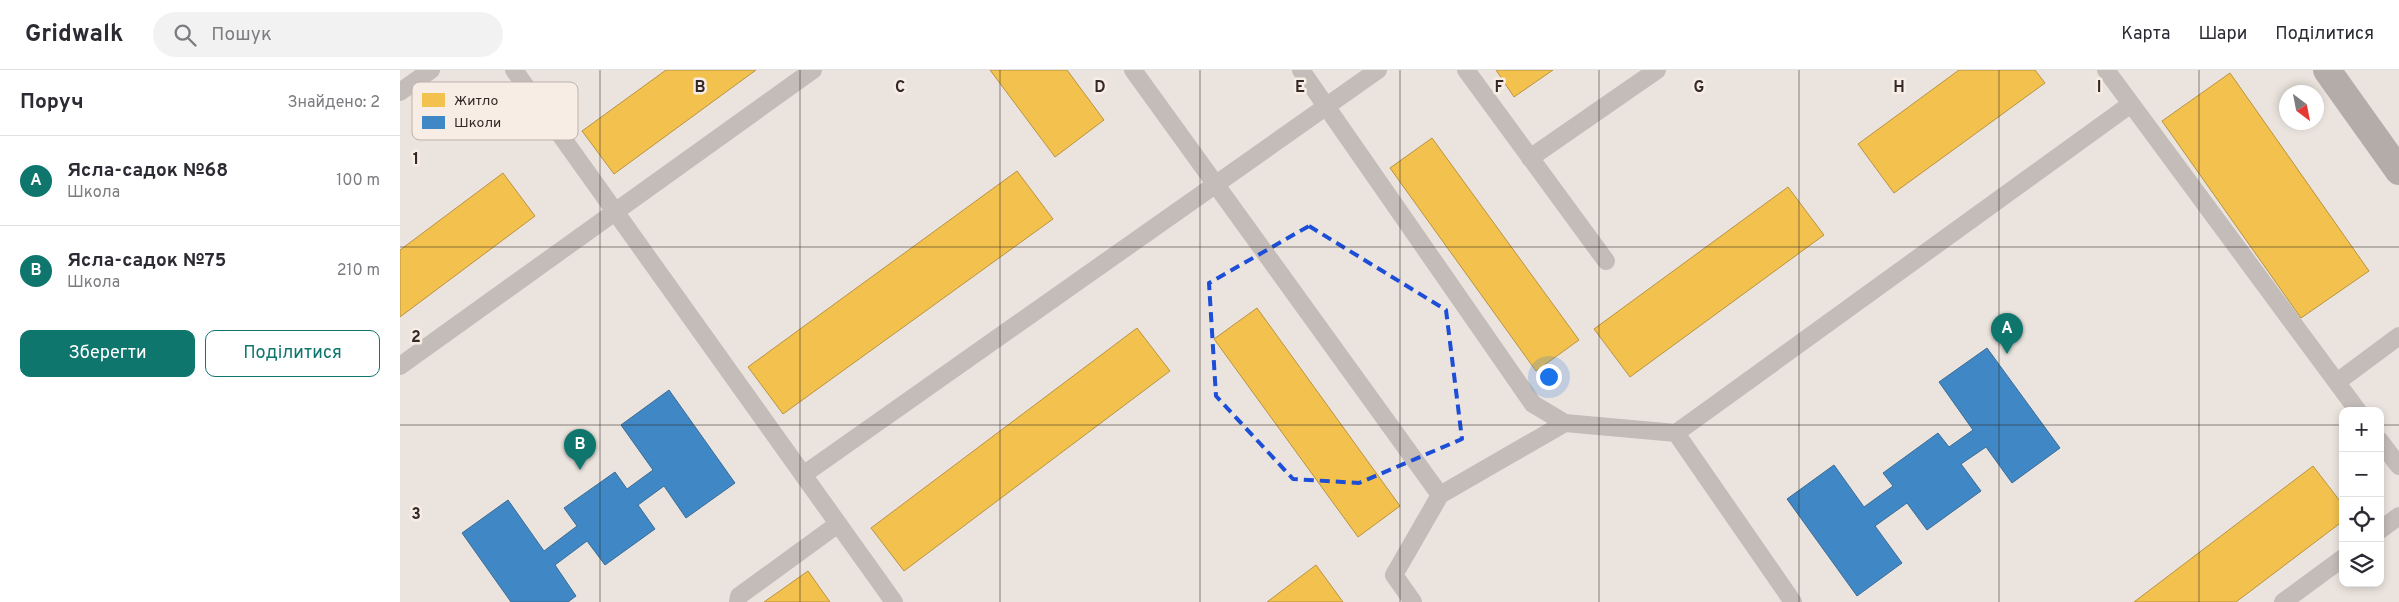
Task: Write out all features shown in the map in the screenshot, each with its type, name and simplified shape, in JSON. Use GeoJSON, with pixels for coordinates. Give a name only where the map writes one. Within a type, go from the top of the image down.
{"type":"FeatureCollection","features":[{"type":"Feature","properties":{"kind":"street"},"geometry":{"type":"LineString","coordinates":[[2327,70],[2399,171]]}},
{"type":"Feature","properties":{"kind":"lane"},"geometry":{"type":"LineString","coordinates":[[414,82],[431,70]]}},
{"type":"Feature","properties":{"kind":"lane"},"geometry":{"type":"LineString","coordinates":[[514,70],[523,82]]}},
{"type":"Feature","properties":{"kind":"lane"},"geometry":{"type":"LineString","coordinates":[[400,366],[813,70]]}},
{"type":"Feature","properties":{"kind":"lane"},"geometry":{"type":"LineString","coordinates":[[1133,70],[1440,495]]}},
{"type":"Feature","properties":{"kind":"lane"},"geometry":{"type":"LineString","coordinates":[[1301,70],[1533,404],[1564,423],[1676,433],[2131,104]]}},
{"type":"Feature","properties":{"kind":"lane"},"geometry":{"type":"LineString","coordinates":[[803,475],[1378,70]]}},
{"type":"Feature","properties":{"kind":"lane"},"geometry":{"type":"LineString","coordinates":[[1466,70],[1606,261]]}},
{"type":"Feature","properties":{"kind":"lane"},"geometry":{"type":"LineString","coordinates":[[2106,70],[2355,407]]}},
{"type":"Feature","properties":{"kind":"lane"},"geometry":{"type":"LineString","coordinates":[[1530,158],[1649,72]]}},
{"type":"Feature","properties":{"kind":"lane"},"geometry":{"type":"LineString","coordinates":[[400,92],[412,83]]}},
{"type":"Feature","properties":{"kind":"lane"},"geometry":{"type":"LineString","coordinates":[[564,140],[894,602]]}},
{"type":"Feature","properties":{"kind":"lane"},"geometry":{"type":"LineString","coordinates":[[2336,382],[2399,336]]}},
{"type":"Feature","properties":{"kind":"lane"},"geometry":{"type":"LineString","coordinates":[[1413,602],[1394,575],[1440,495],[1564,423]]}},
{"type":"Feature","properties":{"kind":"lane"},"geometry":{"type":"LineString","coordinates":[[1676,433],[1793,602]]}},
{"type":"Feature","properties":{"kind":"lane"},"geometry":{"type":"LineString","coordinates":[[2384,446],[2399,466]]}},
{"type":"Feature","properties":{"kind":"lane"},"geometry":{"type":"LineString","coordinates":[[2384,527],[2399,516]]}},
{"type":"Feature","properties":{"kind":"lane"},"geometry":{"type":"LineString","coordinates":[[738,602],[739,596],[838,524]]}},
{"type":"Feature","properties":{"kind":"lane"},"geometry":{"type":"LineString","coordinates":[[2283,602],[2339,561]]}},
{"type":"Feature","properties":{"kind":"highlighted area"},"geometry":{"type":"Polygon","coordinates":[[[1309,226],[1446,310],[1462,439],[1359,483],[1293,479],[1216,396],[1209,283],[1309,226]]]}},
{"type":"Feature","properties":{"kind":"building: Житло"},"geometry":{"type":"Polygon","coordinates":[[[666,70],[756,70],[614,174],[582,131],[666,70]]]}},
{"type":"Feature","properties":{"kind":"building: Житло"},"geometry":{"type":"Polygon","coordinates":[[[990,70],[1067,70],[1104,120],[1055,157],[990,70]]]}},
{"type":"Feature","properties":{"kind":"building: Житло"},"geometry":{"type":"Polygon","coordinates":[[[1496,70],[1553,70],[1514,97],[1496,70]]]}},
{"type":"Feature","properties":{"kind":"building: Житло"},"geometry":{"type":"Polygon","coordinates":[[[1959,70],[2035,70],[2045,83],[1894,193],[1858,144],[1959,70]]]}},
{"type":"Feature","properties":{"kind":"building: Житло"},"geometry":{"type":"Polygon","coordinates":[[[2230,73],[2369,271],[2301,318],[2162,121],[2230,73]]]}},
{"type":"Feature","properties":{"kind":"building: Житло"},"geometry":{"type":"Polygon","coordinates":[[[1432,138],[1579,340],[1536,371],[1390,168],[1432,138]]]}},
{"type":"Feature","properties":{"kind":"building: Житло"},"geometry":{"type":"Polygon","coordinates":[[[1017,171],[1053,219],[783,414],[748,367],[1017,171]]]}},
{"type":"Feature","properties":{"kind":"building: Житло"},"geometry":{"type":"Polygon","coordinates":[[[503,173],[535,216],[400,317],[400,250],[503,173]]]}},
{"type":"Feature","properties":{"kind":"building: Житло"},"geometry":{"type":"Polygon","coordinates":[[[1788,187],[1824,235],[1630,377],[1594,329],[1788,187]]]}},
{"type":"Feature","properties":{"kind":"building: Житло"},"geometry":{"type":"Polygon","coordinates":[[[1257,308],[1400,506],[1358,537],[1214,339],[1257,308]]]}},
{"type":"Feature","properties":{"kind":"building: Житло"},"geometry":{"type":"Polygon","coordinates":[[[1137,328],[1170,371],[904,571],[871,528],[1137,328]]]}},
{"type":"Feature","properties":{"kind":"building: Житло"},"geometry":{"type":"Polygon","coordinates":[[[2313,466],[2339,500],[2339,524],[2236,602],[2134,602],[2313,466]]]}},
{"type":"Feature","properties":{"kind":"building: Житло"},"geometry":{"type":"Polygon","coordinates":[[[1316,565],[1343,602],[1267,602],[1316,565]]]}},
{"type":"Feature","properties":{"kind":"building: Житло"},"geometry":{"type":"Polygon","coordinates":[[[808,571],[830,602],[764,602],[808,571]]]}},
{"type":"Feature","properties":{"kind":"building: Школи"},"geometry":{"type":"Polygon","coordinates":[[[1987,348],[2060,448],[2012,483],[1986,447],[1961,464],[1981,491],[1927,530],[1907,503],[1875,526],[1902,563],[1857,596],[1787,499],[1834,465],[1864,507],[1893,486],[1883,473],[1938,433],[1949,447],[1973,430],[1939,382],[1987,348]]]}},
{"type":"Feature","properties":{"kind":"building: Школи"},"geometry":{"type":"Polygon","coordinates":[[[669,390],[735,483],[686,518],[664,486],[638,505],[655,529],[605,565],[587,541],[555,565],[576,596],[568,602],[511,602],[462,533],[508,500],[544,551],[577,526],[564,508],[615,472],[627,489],[653,470],[621,425],[669,390]]]}},
{"type":"Feature","properties":{"kind":"place","name":"Ясла-садок №68"},"geometry":{"type":"Point","coordinates":[2007,354]}},
{"type":"Feature","properties":{"kind":"place","name":"Ясла-садок №75"},"geometry":{"type":"Point","coordinates":[580,470]}}]}
